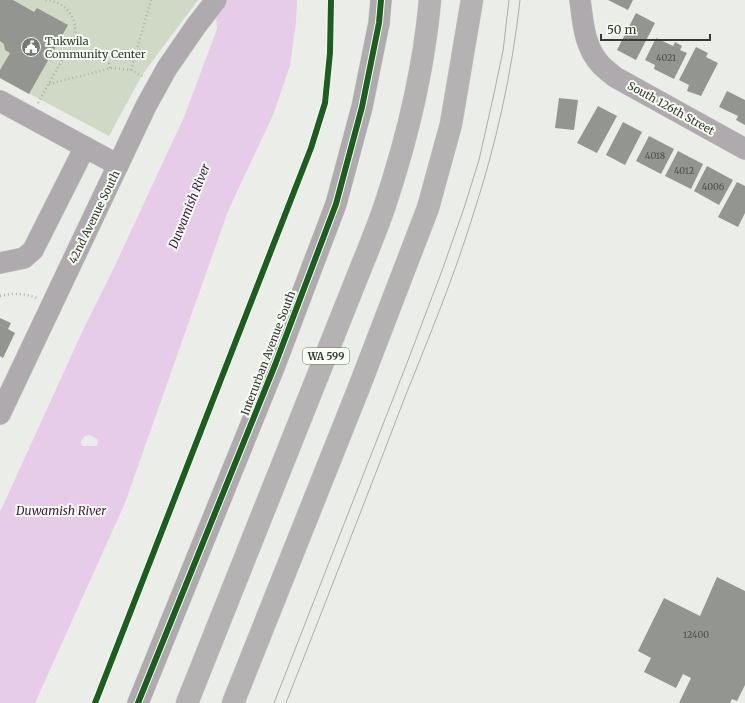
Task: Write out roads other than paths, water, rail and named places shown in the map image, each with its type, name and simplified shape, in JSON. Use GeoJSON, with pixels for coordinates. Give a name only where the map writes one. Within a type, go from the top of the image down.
{"type":"FeatureCollection","features":[{"type":"Feature","properties":{"kind":"highway","name":"WA 599"},"geometry":{"type":"LineString","coordinates":[[187,703],[387,200],[405,139],[419,77],[430,0]]}},
{"type":"Feature","properties":{"kind":"highway"},"geometry":{"type":"LineString","coordinates":[[233,703],[361,383],[428,208],[451,124],[472,0]]}},
{"type":"Feature","properties":{"kind":"street","name":"42nd Avenue South"},"geometry":{"type":"LineString","coordinates":[[2,405],[52,304],[146,106],[167,68],[216,0]]}},
{"type":"Feature","properties":{"kind":"street","name":"Interurban Avenue South"},"geometry":{"type":"LineString","coordinates":[[138,703],[275,365],[336,204],[362,107],[379,23],[381,0]]}},
{"type":"Feature","properties":{"kind":"street","name":"South 126th Street"},"geometry":{"type":"LineString","coordinates":[[580,0],[589,48],[600,64],[615,77],[745,149]]}},
{"type":"Feature","properties":{"kind":"street"},"geometry":{"type":"LineString","coordinates":[[0,101],[118,165]]}},
{"type":"Feature","properties":{"kind":"street"},"geometry":{"type":"LineString","coordinates":[[0,263],[24,258],[33,250],[85,147]]}},
{"type":"Feature","properties":{"kind":"water","name":"Duwamish River"},"geometry":{"type":"Polygon","coordinates":[[[215,0],[297,0],[296,22],[290,66],[273,115],[228,211],[125,503],[35,703],[0,703],[0,512],[83,330],[111,274],[184,117],[217,29],[215,0]],[[90,435],[85,436],[81,441],[82,446],[97,446],[98,440],[90,435]]]}},
{"type":"Feature","properties":{"kind":"tram line"},"geometry":{"type":"LineString","coordinates":[[274,703],[407,363],[464,208],[479,160],[493,98],[503,51],[509,0]]}},
{"type":"Feature","properties":{"kind":"tram line"},"geometry":{"type":"LineString","coordinates":[[286,703],[441,307],[466,238],[489,162],[502,109],[513,55],[520,0]]}},
{"type":"Feature","properties":{"kind":"place","name":"Tukwila Community Center"},"geometry":{"type":"Point","coordinates":[31,47]}}]}
